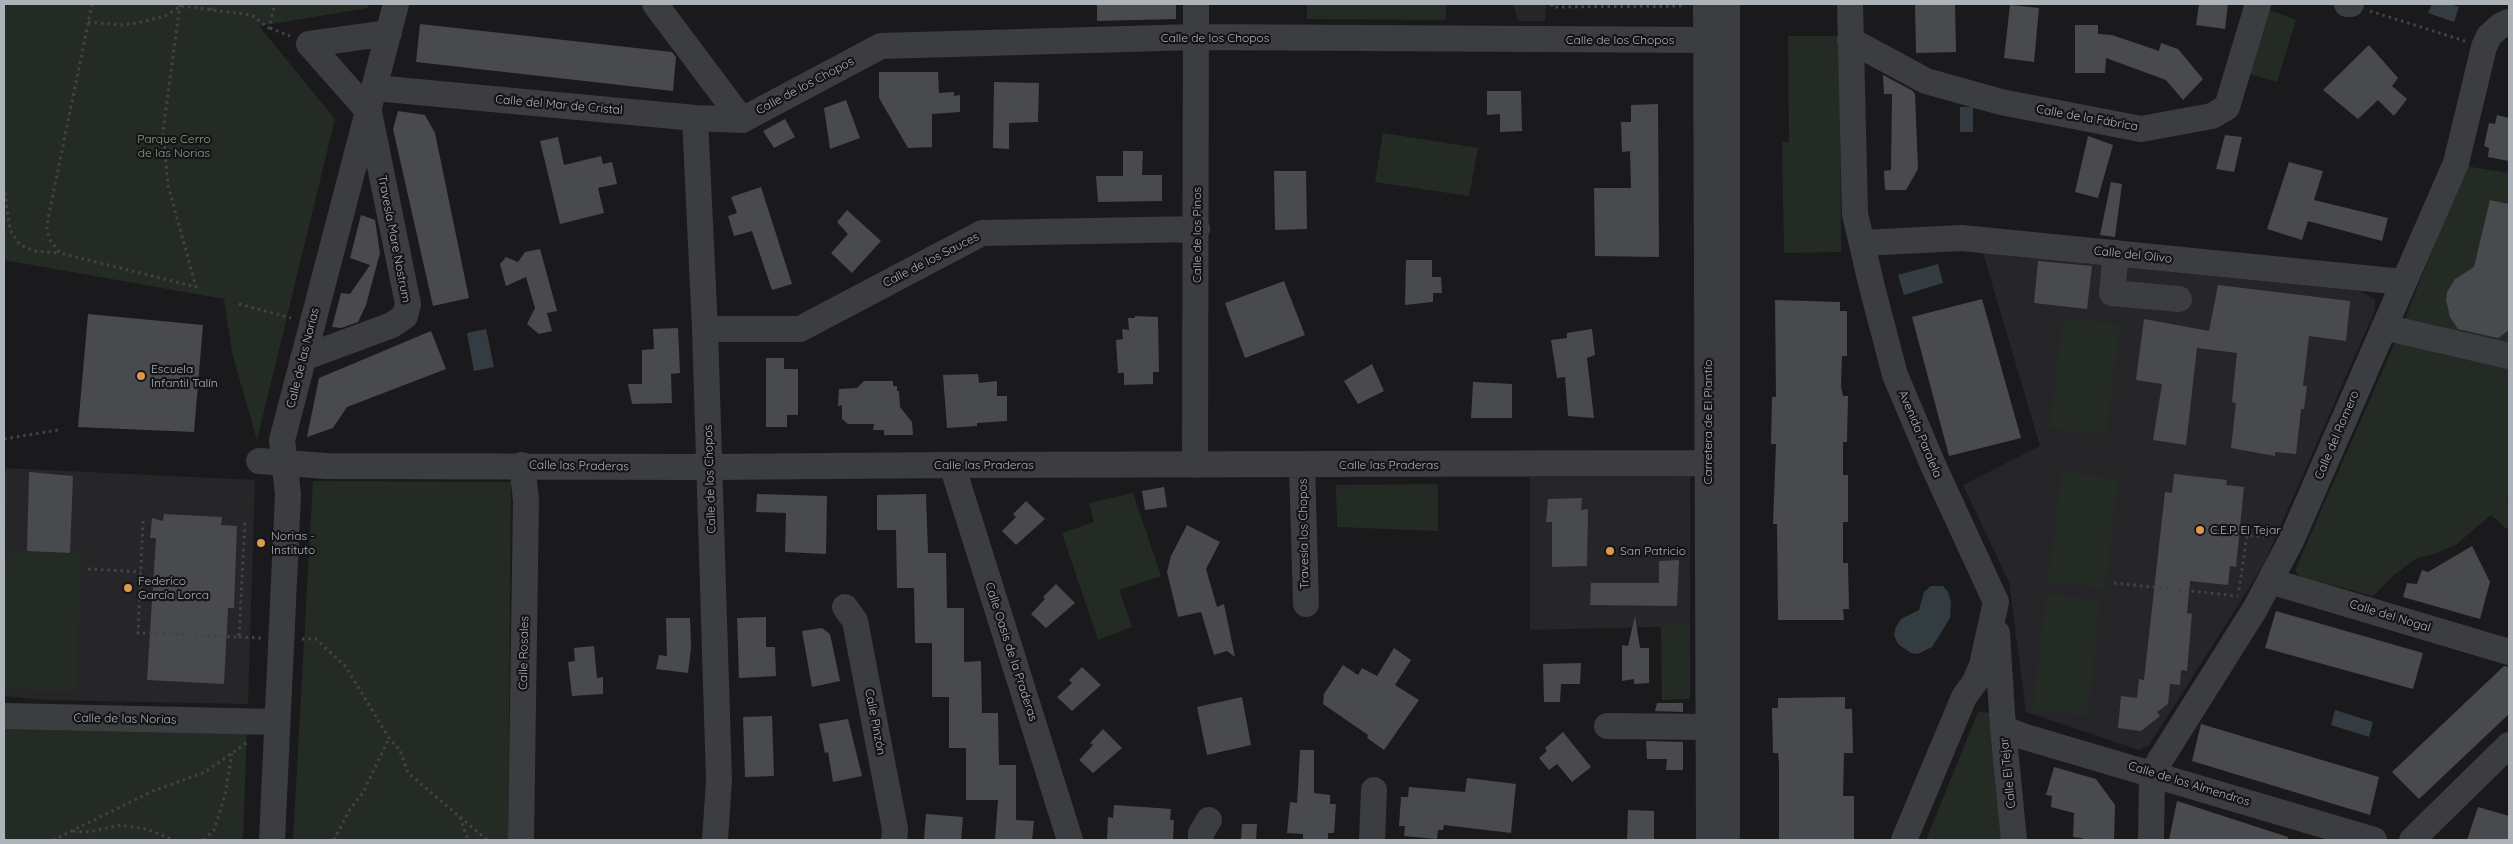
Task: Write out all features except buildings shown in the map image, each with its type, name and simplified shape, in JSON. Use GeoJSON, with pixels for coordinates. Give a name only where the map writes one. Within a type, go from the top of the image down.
{"type":"FeatureCollection","features":[{"type":"Feature","properties":{"kind":"street","name":"Calle de las Norias"},"geometry":{"type":"LineString","coordinates":[[272,840],[288,495],[282,440],[396,4]]}},
{"type":"Feature","properties":{"kind":"street"},"geometry":{"type":"LineString","coordinates":[[654,4],[742,120]]}},
{"type":"Feature","properties":{"kind":"street","name":"Calle de los Pinos"},"geometry":{"type":"LineString","coordinates":[[1195,466],[1196,4]]}},
{"type":"Feature","properties":{"kind":"street","name":"Carretera de El Plantío"},"geometry":{"type":"LineString","coordinates":[[1706,4],[1696,40],[1709,464],[1709,840]]}},
{"type":"Feature","properties":{"kind":"street","name":"Carretera de El Plantío"},"geometry":{"type":"LineString","coordinates":[[1727,4],[1727,840]]}},
{"type":"Feature","properties":{"kind":"street","name":"Avenida Paralela"},"geometry":{"type":"LineString","coordinates":[[1850,4],[1855,214],[1862,243],[1895,375],[1932,466],[1996,602]]}},
{"type":"Feature","properties":{"kind":"street","name":"Calle de la Fábrica"},"geometry":{"type":"LineString","coordinates":[[1850,40],[1926,81],[2001,102],[2141,129],[2212,116],[2227,107],[2258,4]]}},
{"type":"Feature","properties":{"kind":"street","name":"Calle del Romero"},"geometry":{"type":"LineString","coordinates":[[2152,773],[2255,609],[2291,541],[2456,163],[2484,47],[2489,36],[2500,26],[2509,22]]}},
{"type":"Feature","properties":{"kind":"street"},"geometry":{"type":"LineString","coordinates":[[372,100],[309,44],[389,33]]}},
{"type":"Feature","properties":{"kind":"street","name":"Calle de los Chopos"},"geometry":{"type":"LineString","coordinates":[[742,120],[881,46],[1196,37],[1696,40]]}},
{"type":"Feature","properties":{"kind":"street","name":"Calle del Mar de Cristal"},"geometry":{"type":"LineString","coordinates":[[372,100],[742,120]]}},
{"type":"Feature","properties":{"kind":"street","name":"Travesía Mare Nostrum"},"geometry":{"type":"LineString","coordinates":[[304,358],[392,325],[406,316],[408,304],[372,100]]}},
{"type":"Feature","properties":{"kind":"street","name":"Calle de los Chopos"},"geometry":{"type":"LineString","coordinates":[[695,118],[705,329],[719,780],[715,840]]}},
{"type":"Feature","properties":{"kind":"street","name":"Calle de los Sauces"},"geometry":{"type":"LineString","coordinates":[[705,329],[800,329],[982,233],[1197,228]]}},
{"type":"Feature","properties":{"kind":"street","name":"Calle del Olivo"},"geometry":{"type":"LineString","coordinates":[[1862,243],[1884,240],[1962,238],[2403,282]]}},
{"type":"Feature","properties":{"kind":"street"},"geometry":{"type":"LineString","coordinates":[[2116,253],[2112,293],[2179,299]]}},
{"type":"Feature","properties":{"kind":"street"},"geometry":{"type":"LineString","coordinates":[[2384,327],[2509,356]]}},
{"type":"Feature","properties":{"kind":"street","name":"Calle las Praderas"},"geometry":{"type":"LineString","coordinates":[[258,461],[326,466],[522,465],[710,467],[952,464],[1195,466],[1709,464]]}},
{"type":"Feature","properties":{"kind":"street","name":"Calle Oasis de la Praderas"},"geometry":{"type":"LineString","coordinates":[[952,464],[1070,840]]}},
{"type":"Feature","properties":{"kind":"street","name":"Calle Rosales"},"geometry":{"type":"LineString","coordinates":[[521,840],[526,500],[522,465]]}},
{"type":"Feature","properties":{"kind":"street","name":"Travesía los Chopos"},"geometry":{"type":"LineString","coordinates":[[1302,465],[1306,604]]}},
{"type":"Feature","properties":{"kind":"street","name":"Calle del Nogal"},"geometry":{"type":"LineString","coordinates":[[2270,580],[2509,652]]}},
{"type":"Feature","properties":{"kind":"street"},"geometry":{"type":"LineString","coordinates":[[1904,840],[1964,697],[1982,665],[1996,602]]}},
{"type":"Feature","properties":{"kind":"street","name":"Calle El Tejar"},"geometry":{"type":"LineString","coordinates":[[1996,602],[2002,717],[2014,840]]}},
{"type":"Feature","properties":{"kind":"street","name":"Calle Pinzón"},"geometry":{"type":"LineString","coordinates":[[844,607],[856,621],[895,829],[894,840]]}},
{"type":"Feature","properties":{"kind":"street"},"geometry":{"type":"LineString","coordinates":[[1964,697],[1985,694],[2002,717]]}},
{"type":"Feature","properties":{"kind":"street","name":"Calle de las Norias"},"geometry":{"type":"LineString","coordinates":[[4,716],[277,722]]}},
{"type":"Feature","properties":{"kind":"street","name":"Calle de los Almendros"},"geometry":{"type":"LineString","coordinates":[[2002,717],[2022,736],[2374,840]]}},
{"type":"Feature","properties":{"kind":"street"},"geometry":{"type":"LineString","coordinates":[[1607,726],[1709,727]]}},
{"type":"Feature","properties":{"kind":"street"},"geometry":{"type":"LineString","coordinates":[[2412,840],[2509,745]]}},
{"type":"Feature","properties":{"kind":"street"},"geometry":{"type":"LineString","coordinates":[[2150,840],[2152,773]]}},
{"type":"Feature","properties":{"kind":"street"},"geometry":{"type":"LineString","coordinates":[[1372,840],[1374,790]]}},
{"type":"Feature","properties":{"kind":"path"},"geometry":{"type":"LineString","coordinates":[[60,254],[53,248],[47,230],[92,4]]}},
{"type":"Feature","properties":{"kind":"path"},"geometry":{"type":"LineString","coordinates":[[211,10],[213,4]]}},
{"type":"Feature","properties":{"kind":"path"},"geometry":{"type":"LineString","coordinates":[[88,22],[121,25],[137,23],[165,16],[181,5],[252,15],[269,28],[275,4]]}},
{"type":"Feature","properties":{"kind":"path"},"geometry":{"type":"LineString","coordinates":[[1552,4],[1552,6],[1686,6],[1696,40]]}},
{"type":"Feature","properties":{"kind":"path"},"geometry":{"type":"LineString","coordinates":[[2349,4],[2484,47]]}},
{"type":"Feature","properties":{"kind":"path"},"geometry":{"type":"LineString","coordinates":[[4,186],[10,230],[20,245],[36,251],[60,254],[196,286],[168,185],[163,131],[181,5]]}},
{"type":"Feature","properties":{"kind":"path","name":"Calle de las Norias"},"geometry":{"type":"LineString","coordinates":[[239,304],[293,319]]}},
{"type":"Feature","properties":{"kind":"path"},"geometry":{"type":"LineString","coordinates":[[4,439],[58,430]]}},
{"type":"Feature","properties":{"kind":"path"},"geometry":{"type":"LineString","coordinates":[[143,521],[138,633],[239,637],[245,520]]}},
{"type":"Feature","properties":{"kind":"path"},"geometry":{"type":"LineString","coordinates":[[2114,583],[2238,596],[2247,535],[2291,541]]}},
{"type":"Feature","properties":{"kind":"path"},"geometry":{"type":"LineString","coordinates":[[88,569],[140,572]]}},
{"type":"Feature","properties":{"kind":"path"},"geometry":{"type":"LineString","coordinates":[[281,638],[316,639],[346,668],[389,738],[400,750],[408,773],[487,840]]}},
{"type":"Feature","properties":{"kind":"path"},"geometry":{"type":"LineString","coordinates":[[53,840],[153,791],[205,772],[246,743],[249,736]]}},
{"type":"Feature","properties":{"kind":"path"},"geometry":{"type":"LineString","coordinates":[[334,840],[350,809],[363,793],[389,738]]}},
{"type":"Feature","properties":{"kind":"path"},"geometry":{"type":"LineString","coordinates":[[204,840],[214,830],[225,795],[232,753]]}},
{"type":"Feature","properties":{"kind":"path"},"geometry":{"type":"LineString","coordinates":[[460,817],[468,840]]}},
{"type":"Feature","properties":{"kind":"path"},"geometry":{"type":"LineString","coordinates":[[72,831],[89,832],[120,825],[146,829],[174,840]]}},
{"type":"Feature","properties":{"kind":"shaded area"},"geometry":{"type":"Polygon","coordinates":[[[1513,4],[1546,4],[1545,21],[1518,21],[1513,4]]]}},
{"type":"Feature","properties":{"kind":"shaded area"},"geometry":{"type":"Polygon","coordinates":[[[2432,4],[2450,4],[2459,7],[2454,22],[2428,13],[2432,4]]]}},
{"type":"Feature","properties":{"kind":"shaded area"},"geometry":{"type":"Polygon","coordinates":[[[1960,107],[1973,107],[1973,132],[1960,132],[1960,107]]]}},
{"type":"Feature","properties":{"kind":"shaded area"},"geometry":{"type":"Polygon","coordinates":[[[1983,253],[2360,291],[2375,299],[2375,310],[2263,566],[2149,745],[2139,750],[2026,712],[2009,582],[1963,485],[2040,446],[1983,253]]]}},
{"type":"Feature","properties":{"kind":"shaded area"},"geometry":{"type":"Polygon","coordinates":[[[1938,264],[1943,283],[1904,295],[1898,275],[1938,264]]]}},
{"type":"Feature","properties":{"kind":"shaded area"},"geometry":{"type":"Polygon","coordinates":[[[486,329],[494,367],[474,371],[467,333],[486,329]]]}},
{"type":"Feature","properties":{"kind":"shaded area","name":"Federico García Lorca"},"geometry":{"type":"Polygon","coordinates":[[[4,468],[255,480],[248,704],[44,700],[4,696],[4,468]]]}},
{"type":"Feature","properties":{"kind":"shaded area","name":"San Patricio"},"geometry":{"type":"Polygon","coordinates":[[[1690,476],[1690,626],[1530,630],[1530,477],[1690,476]]]}},
{"type":"Feature","properties":{"kind":"shaded area"},"geometry":{"type":"Polygon","coordinates":[[[1931,586],[1943,586],[1948,592],[1951,601],[1950,618],[1932,647],[1918,654],[1911,653],[1898,644],[1894,635],[1896,627],[1901,619],[1919,610],[1924,592],[1931,586]]]}},
{"type":"Feature","properties":{"kind":"shaded area"},"geometry":{"type":"Polygon","coordinates":[[[2335,710],[2373,722],[2369,737],[2331,725],[2335,710]]]}},
{"type":"Feature","properties":{"kind":"green space","name":"Parque Cerro de las Norias"},"geometry":{"type":"Polygon","coordinates":[[[4,4],[369,4],[368,8],[259,26],[335,119],[257,440],[232,353],[224,299],[4,260],[4,4]]]}},
{"type":"Feature","properties":{"kind":"green space"},"geometry":{"type":"Polygon","coordinates":[[[1307,4],[1446,4],[1446,20],[1307,19],[1307,4]]]}},
{"type":"Feature","properties":{"kind":"green space"},"geometry":{"type":"Polygon","coordinates":[[[2264,8],[2296,20],[2277,82],[2245,73],[2264,8]]]}},
{"type":"Feature","properties":{"kind":"green space"},"geometry":{"type":"Polygon","coordinates":[[[1788,36],[1840,36],[1841,252],[1784,253],[1782,142],[1789,142],[1788,36]]]}},
{"type":"Feature","properties":{"kind":"green space"},"geometry":{"type":"Polygon","coordinates":[[[1383,133],[1478,148],[1469,196],[1375,182],[1383,133]]]}},
{"type":"Feature","properties":{"kind":"green space"},"geometry":{"type":"Polygon","coordinates":[[[2466,166],[2509,173],[2509,498],[2506,501],[2509,504],[2509,531],[2491,515],[2457,544],[2435,554],[2417,558],[2394,575],[2373,596],[2299,576],[2295,570],[2400,331],[2466,166]]]}},
{"type":"Feature","properties":{"kind":"green space"},"geometry":{"type":"Polygon","coordinates":[[[2063,318],[2120,325],[2106,435],[2049,428],[2063,318]]]}},
{"type":"Feature","properties":{"kind":"green space"},"geometry":{"type":"Polygon","coordinates":[[[4,471],[10,472],[4,552],[4,471]]]}},
{"type":"Feature","properties":{"kind":"green space"},"geometry":{"type":"Polygon","coordinates":[[[2062,472],[2118,479],[2105,589],[2048,582],[2062,472]]]}},
{"type":"Feature","properties":{"kind":"green space"},"geometry":{"type":"Polygon","coordinates":[[[313,481],[511,482],[508,840],[293,840],[313,481]]]}},
{"type":"Feature","properties":{"kind":"green space"},"geometry":{"type":"Polygon","coordinates":[[[1438,484],[1438,531],[1337,527],[1336,485],[1438,484]]]}},
{"type":"Feature","properties":{"kind":"green space"},"geometry":{"type":"Polygon","coordinates":[[[1133,493],[1161,576],[1119,590],[1132,627],[1098,640],[1062,533],[1094,522],[1089,503],[1133,493]]]}},
{"type":"Feature","properties":{"kind":"green space"},"geometry":{"type":"Polygon","coordinates":[[[13,551],[81,554],[76,692],[5,690],[4,557],[12,557],[11,578],[13,551]]]}},
{"type":"Feature","properties":{"kind":"green space"},"geometry":{"type":"Polygon","coordinates":[[[2046,594],[2100,600],[2088,716],[2033,710],[2046,594]]]}},
{"type":"Feature","properties":{"kind":"green space"},"geometry":{"type":"Polygon","coordinates":[[[1661,626],[1690,626],[1690,699],[1662,700],[1661,626]]]}},
{"type":"Feature","properties":{"kind":"green space"},"geometry":{"type":"Polygon","coordinates":[[[1978,712],[1991,713],[2004,840],[1926,840],[1978,712]]]}},
{"type":"Feature","properties":{"kind":"green space"},"geometry":{"type":"Polygon","coordinates":[[[4,726],[247,727],[243,840],[4,840],[4,726]]]}},
{"type":"Feature","properties":{"kind":"place","name":"Escuela Infantil Talín"},"geometry":{"type":"Point","coordinates":[141,376]}},
{"type":"Feature","properties":{"kind":"place","name":"C.E.P. El Tejar"},"geometry":{"type":"Point","coordinates":[2200,530]}},
{"type":"Feature","properties":{"kind":"place","name":"Norias - Instituto"},"geometry":{"type":"Point","coordinates":[261,543]}},
{"type":"Feature","properties":{"kind":"place","name":"San Patricio"},"geometry":{"type":"Point","coordinates":[1610,551]}},
{"type":"Feature","properties":{"kind":"place","name":"Federico García Lorca"},"geometry":{"type":"Point","coordinates":[128,588]}}]}
